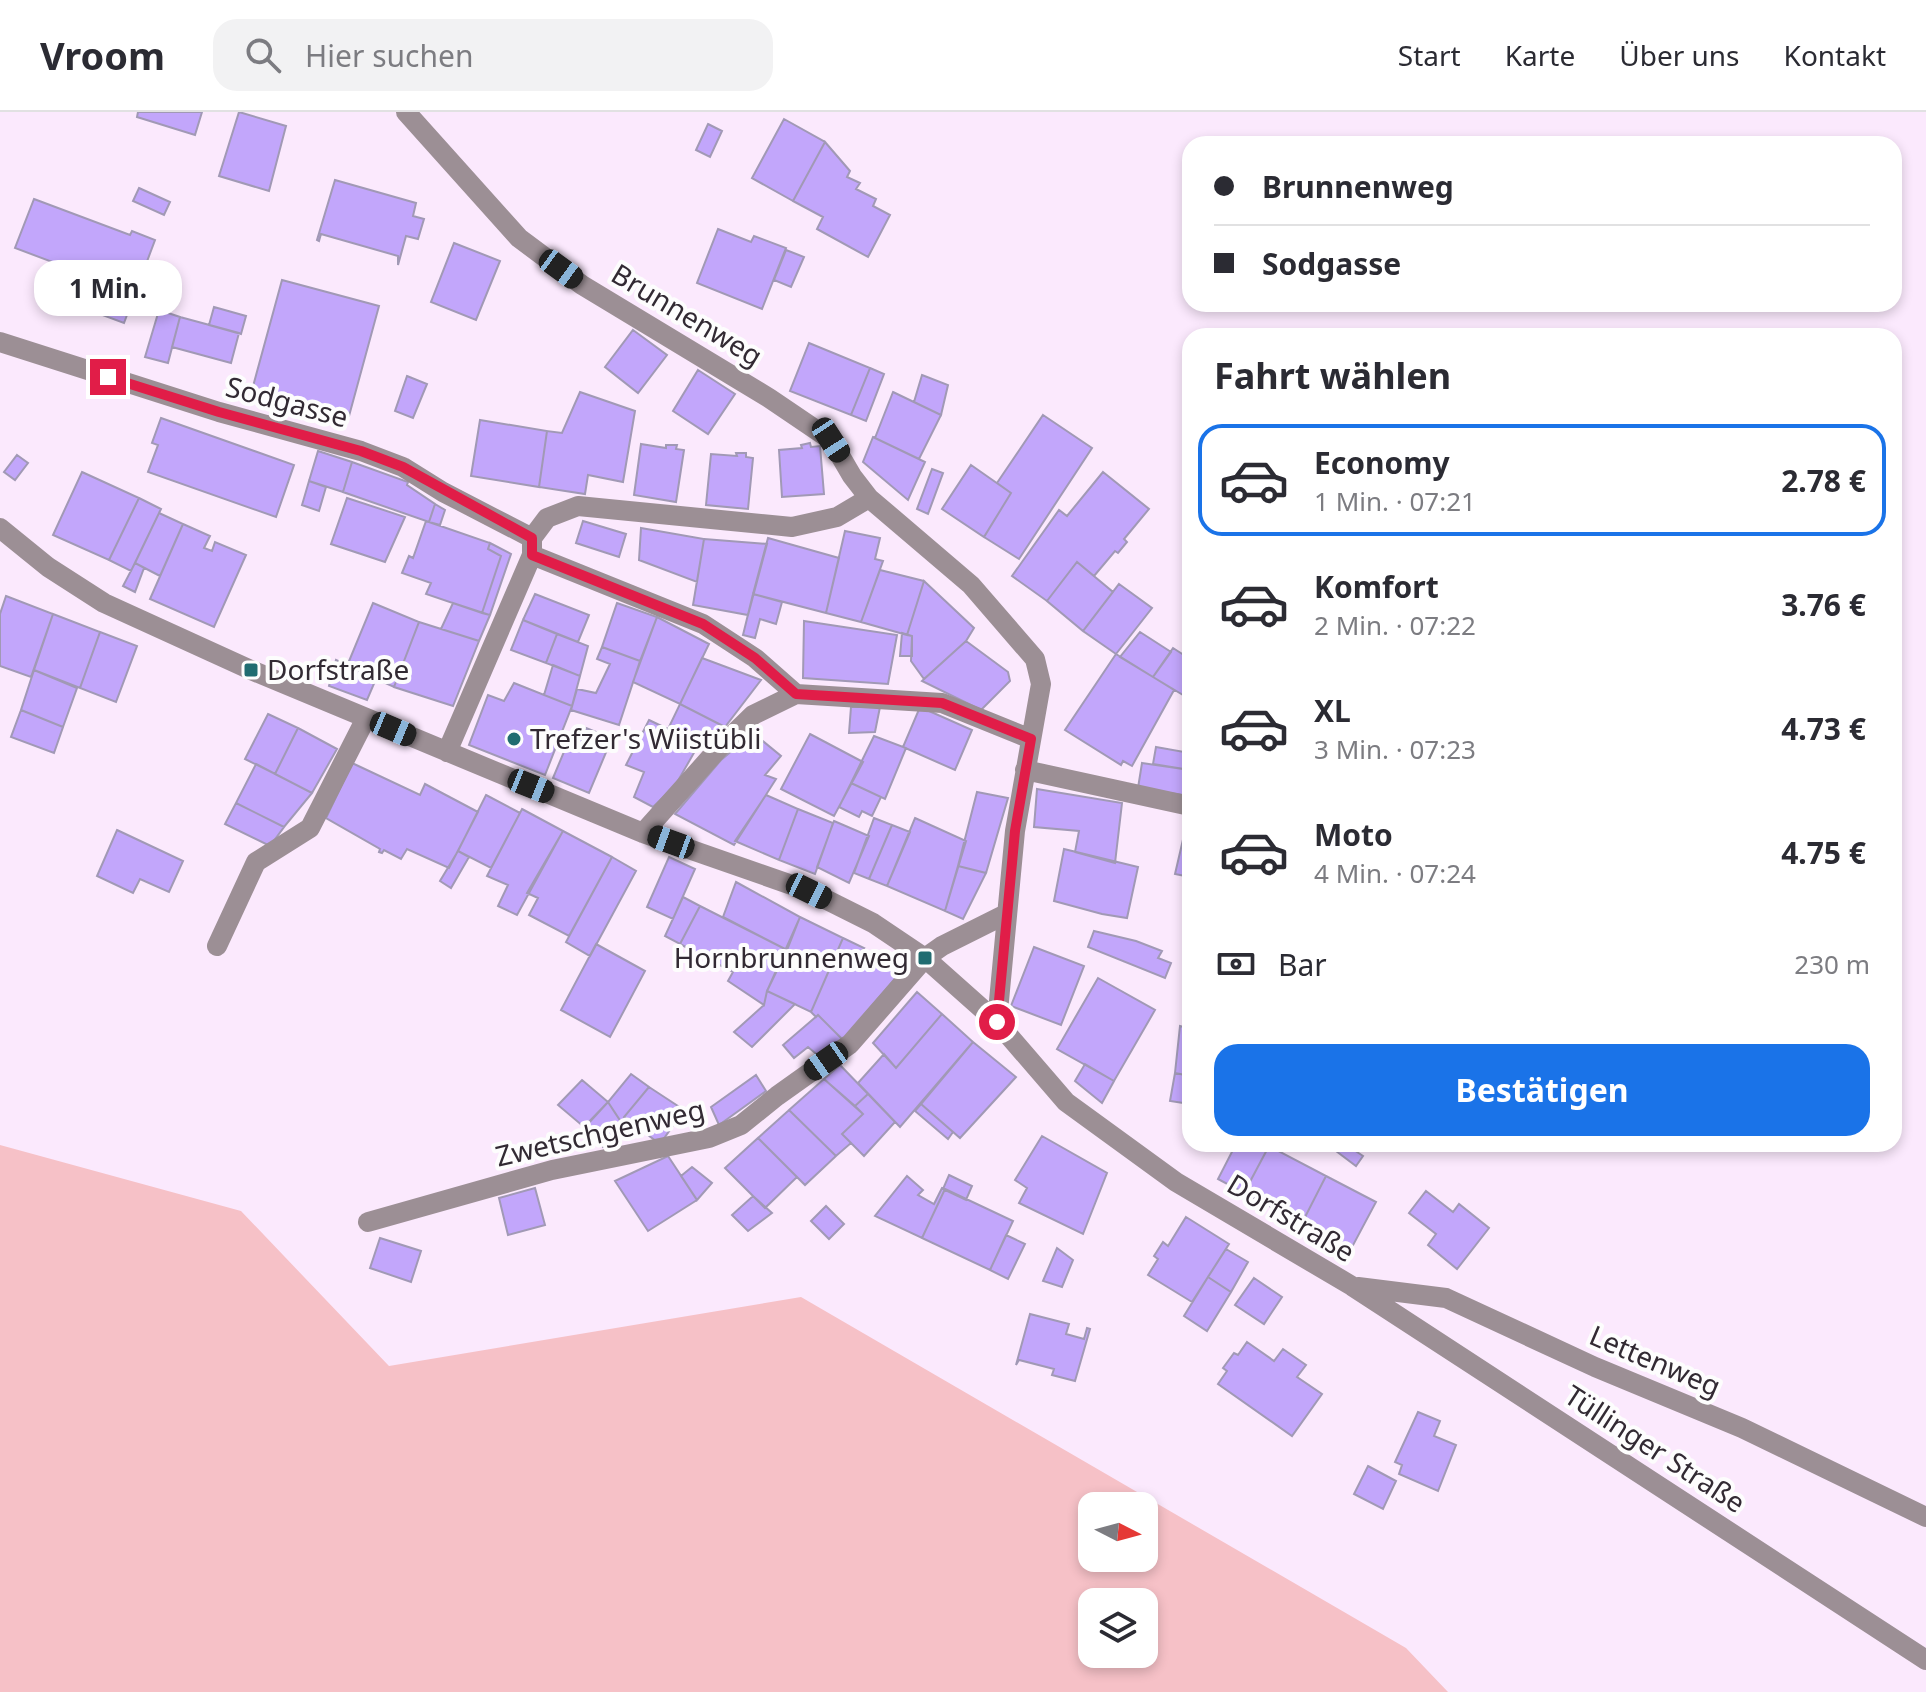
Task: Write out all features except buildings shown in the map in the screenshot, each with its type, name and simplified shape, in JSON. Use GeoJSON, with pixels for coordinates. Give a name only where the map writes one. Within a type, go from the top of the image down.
{"type":"FeatureCollection","features":[{"type":"Feature","properties":{"kind":"street","name":"Brunnenweg"},"geometry":{"type":"LineString","coordinates":[[406,112],[519,238],[582,285],[769,398],[831,440],[869,498],[971,585],[1035,659],[1041,684],[1015,831],[997,1022]]}},
{"type":"Feature","properties":{"kind":"street","name":"Sodgasse"},"geometry":{"type":"LineString","coordinates":[[0,342],[219,412],[361,451],[403,467],[532,546],[703,624],[755,658],[796,694]]}},
{"type":"Feature","properties":{"kind":"street"},"geometry":{"type":"LineString","coordinates":[[447,752],[532,546],[547,518],[578,506],[792,527],[837,517],[869,498]]}},
{"type":"Feature","properties":{"kind":"street","name":"Dorfstraße"},"geometry":{"type":"LineString","coordinates":[[0,528],[60,576],[104,603],[251,670],[643,833],[809,891],[873,923],[925,958],[997,1022],[1066,1102],[1176,1182],[1352,1286]]}},
{"type":"Feature","properties":{"kind":"street"},"geometry":{"type":"LineString","coordinates":[[643,833],[753,715],[796,694],[942,703],[1031,739]]}},
{"type":"Feature","properties":{"kind":"street"},"geometry":{"type":"LineString","coordinates":[[217,946],[256,862],[310,828],[366,718]]}},
{"type":"Feature","properties":{"kind":"street"},"geometry":{"type":"LineString","coordinates":[[1025,770],[1182,804]]}},
{"type":"Feature","properties":{"kind":"street"},"geometry":{"type":"LineString","coordinates":[[925,958],[942,946],[1006,914]]}},
{"type":"Feature","properties":{"kind":"street","name":"Zwetschgenweg"},"geometry":{"type":"LineString","coordinates":[[368,1222],[552,1170],[709,1138],[741,1125],[850,1044],[925,958]]}},
{"type":"Feature","properties":{"kind":"street","name":"Lettenweg"},"geometry":{"type":"LineString","coordinates":[[1352,1286],[1446,1298],[1595,1367],[1742,1428],[1926,1517]]}},
{"type":"Feature","properties":{"kind":"street","name":"Tüllinger Straße"},"geometry":{"type":"LineString","coordinates":[[1352,1286],[1926,1660]]}},
{"type":"Feature","properties":{"kind":"shaded area"},"geometry":{"type":"Polygon","coordinates":[[[0,1145],[241,1211],[389,1366],[801,1297],[1137,1492],[1078,1492],[1078,1572],[1158,1572],[1158,1504],[1406,1648],[1448,1692],[0,1692],[0,1145]]]}},
{"type":"Feature","properties":{"kind":"place","name":"Dorfstraße"},"geometry":{"type":"Point","coordinates":[251,670]}},
{"type":"Feature","properties":{"kind":"place","name":"Trefzer's Wiistübli"},"geometry":{"type":"Point","coordinates":[514,739]}},
{"type":"Feature","properties":{"kind":"place","name":"Hornbrunnenweg"},"geometry":{"type":"Point","coordinates":[925,958]}},
{"type":"Feature","properties":{"kind":"route"},"geometry":{"type":"LineString","coordinates":[[108,377],[219,412],[361,451],[403,467],[443,492],[532,538],[532,555],[703,624],[755,658],[796,694],[942,703],[1031,739],[1015,831],[997,1022]]}}]}
